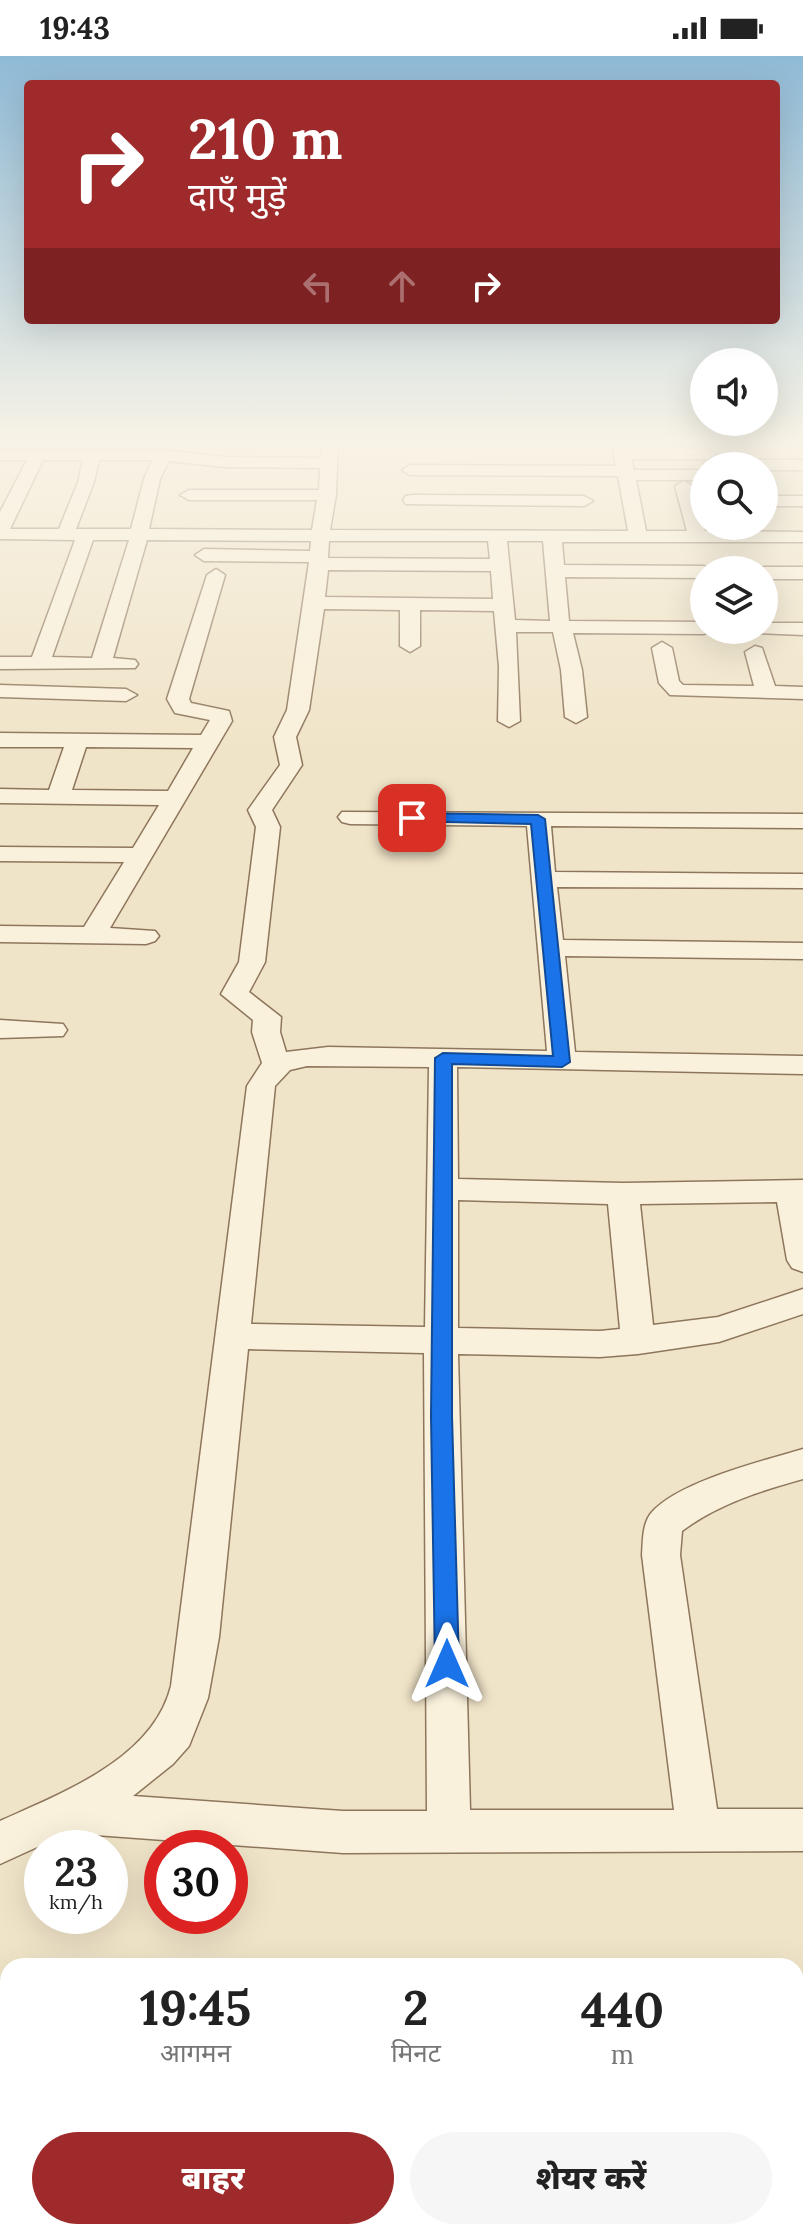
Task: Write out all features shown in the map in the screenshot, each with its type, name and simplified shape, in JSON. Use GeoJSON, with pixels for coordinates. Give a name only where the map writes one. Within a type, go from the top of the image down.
{"type":"FeatureCollection","features":[{"type":"Feature","properties":{"kind":"street"},"geometry":{"type":"LineString","coordinates":[[40,663],[83,544]]}},
{"type":"Feature","properties":{"kind":"street"},"geometry":{"type":"LineString","coordinates":[[101,663],[139,544]]}},
{"type":"Feature","properties":{"kind":"street"},"geometry":{"type":"LineString","coordinates":[[276,1064],[266,1032],[267,1017],[234,994],[252,962],[268,827],[260,810],[291,765],[285,737],[298,710],[315,603],[319,544]]}},
{"type":"Feature","properties":{"kind":"street"},"geometry":{"type":"LineString","coordinates":[[504,544],[502,565],[509,721]]}},
{"type":"Feature","properties":{"kind":"street"},"geometry":{"type":"LineString","coordinates":[[553,544],[560,626],[573,682],[576,717]]}},
{"type":"Feature","properties":{"kind":"street"},"geometry":{"type":"LineString","coordinates":[[179,555],[502,565]]}},
{"type":"Feature","properties":{"kind":"street"},"geometry":{"type":"LineString","coordinates":[[555,571],[690,572]]}},
{"type":"Feature","properties":{"kind":"street"},"geometry":{"type":"LineString","coordinates":[[778,573],[803,573]]}},
{"type":"Feature","properties":{"kind":"street"},"geometry":{"type":"LineString","coordinates":[[92,936],[210,742],[221,716],[183,708],[178,699],[216,575]]}},
{"type":"Feature","properties":{"kind":"street"},"geometry":{"type":"LineString","coordinates":[[315,603],[505,605]]}},
{"type":"Feature","properties":{"kind":"street"},"geometry":{"type":"LineString","coordinates":[[410,603],[410,646]]}},
{"type":"Feature","properties":{"kind":"street"},"geometry":{"type":"LineString","coordinates":[[506,626],[690,628]]}},
{"type":"Feature","properties":{"kind":"street"},"geometry":{"type":"LineString","coordinates":[[778,629],[803,629]]}},
{"type":"Feature","properties":{"kind":"street"},"geometry":{"type":"LineString","coordinates":[[662,648],[669,683],[677,691],[803,693]]}},
{"type":"Feature","properties":{"kind":"street"},"geometry":{"type":"LineString","coordinates":[[755,652],[767,693]]}},
{"type":"Feature","properties":{"kind":"street"},"geometry":{"type":"LineString","coordinates":[[0,663],[128,664]]}},
{"type":"Feature","properties":{"kind":"street"},"geometry":{"type":"LineString","coordinates":[[0,691],[126,695]]}},
{"type":"Feature","properties":{"kind":"street"},"geometry":{"type":"LineString","coordinates":[[0,740],[210,742]]}},
{"type":"Feature","properties":{"kind":"street"},"geometry":{"type":"LineString","coordinates":[[58,797],[77,741]]}},
{"type":"Feature","properties":{"kind":"street"},"geometry":{"type":"LineString","coordinates":[[0,796],[176,798]]}},
{"type":"Feature","properties":{"kind":"street"},"geometry":{"type":"LineString","coordinates":[[350,817],[803,821]]}},
{"type":"Feature","properties":{"kind":"street"},"geometry":{"type":"LineString","coordinates":[[538,819],[562,1062]]}},
{"type":"Feature","properties":{"kind":"street"},"geometry":{"type":"LineString","coordinates":[[0,854],[140,855]]}},
{"type":"Feature","properties":{"kind":"street"},"geometry":{"type":"LineString","coordinates":[[545,879],[803,881]]}},
{"type":"Feature","properties":{"kind":"street"},"geometry":{"type":"LineString","coordinates":[[0,934],[146,936]]}},
{"type":"Feature","properties":{"kind":"street"},"geometry":{"type":"LineString","coordinates":[[551,948],[803,951]]}},
{"type":"Feature","properties":{"kind":"street"},"geometry":{"type":"LineString","coordinates":[[0,1029],[53,1030]]}},
{"type":"Feature","properties":{"kind":"street"},"geometry":{"type":"LineString","coordinates":[[0,1843],[65,1812],[147,1762],[175,1730],[189,1690],[199,1637],[261,1086],[266,1072],[276,1064],[296,1057],[328,1056],[803,1065]]}},
{"type":"Feature","properties":{"kind":"street"},"geometry":{"type":"LineString","coordinates":[[443,1058],[442,1340],[449,1832]]}},
{"type":"Feature","properties":{"kind":"street"},"geometry":{"type":"LineString","coordinates":[[441,1189],[623,1194],[797,1191],[803,1260]]}},
{"type":"Feature","properties":{"kind":"street"},"geometry":{"type":"LineString","coordinates":[[623,1194],[638,1341]]}},
{"type":"Feature","properties":{"kind":"street"},"geometry":{"type":"LineString","coordinates":[[233,1336],[638,1341],[719,1329],[803,1301]]}},
{"type":"Feature","properties":{"kind":"street"},"geometry":{"type":"LineString","coordinates":[[698,1831],[661,1555],[664,1524],[679,1511],[699,1501],[803,1464]]}},
{"type":"Feature","properties":{"kind":"street"},"geometry":{"type":"LineString","coordinates":[[65,1812],[343,1832],[803,1830]]}},
{"type":"Feature","properties":{"kind":"route"},"geometry":{"type":"LineString","coordinates":[[412,818],[538,819],[562,1062],[443,1058],[441,1416],[447,1664]]}}]}
